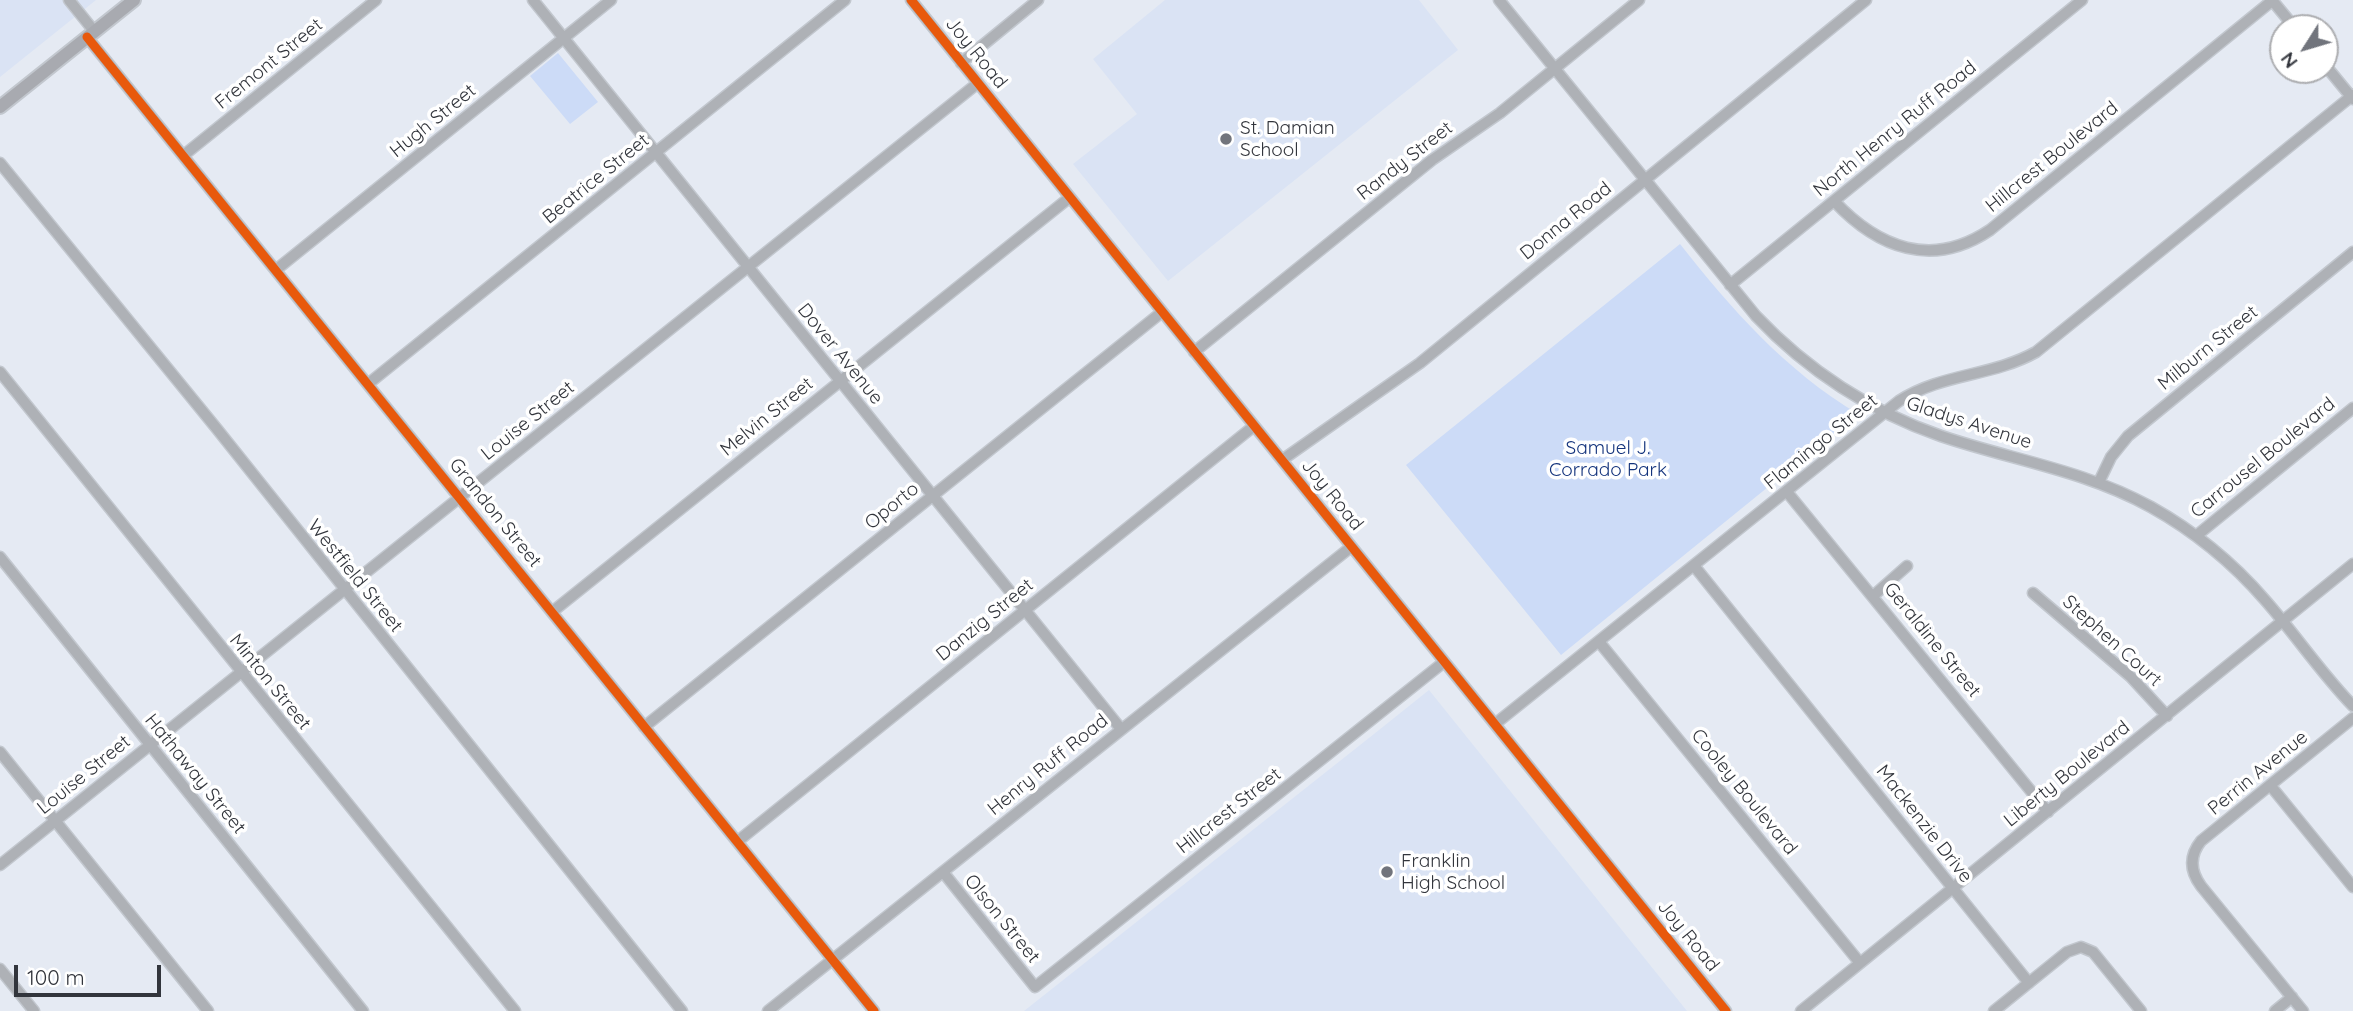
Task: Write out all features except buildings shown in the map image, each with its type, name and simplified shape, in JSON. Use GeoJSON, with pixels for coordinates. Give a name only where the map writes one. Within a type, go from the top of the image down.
{"type":"FeatureCollection","features":[{"type":"Feature","properties":{"kind":"main road"},"geometry":{"type":"LineString","coordinates":[[0,107],[134,0]]}},
{"type":"Feature","properties":{"kind":"street","name":"Grandon Street"},"geometry":{"type":"LineString","coordinates":[[69,0],[90,34],[184,155],[874,1011]]}},
{"type":"Feature","properties":{"kind":"street","name":"Fremont Street"},"geometry":{"type":"LineString","coordinates":[[184,155],[376,0]]}},
{"type":"Feature","properties":{"kind":"street","name":"Dover Avenue"},"geometry":{"type":"LineString","coordinates":[[533,0],[1121,729]]}},
{"type":"Feature","properties":{"kind":"street","name":"Hugh Street"},"geometry":{"type":"LineString","coordinates":[[276,269],[611,0]]}},
{"type":"Feature","properties":{"kind":"street","name":"Beatrice Street"},"geometry":{"type":"LineString","coordinates":[[368,384],[845,0]]}},
{"type":"Feature","properties":{"kind":"street","name":"Joy Road"},"geometry":{"type":"LineString","coordinates":[[911,0],[1726,1011]]}},
{"type":"Feature","properties":{"kind":"street"},"geometry":{"type":"LineString","coordinates":[[961,63],[1038,0]]}},
{"type":"Feature","properties":{"kind":"street","name":"Gladys Avenue"},"geometry":{"type":"LineString","coordinates":[[1499,0],[1730,285],[1773,334],[1803,360],[1864,403],[1940,436],[2099,482],[2152,508],[2196,536],[2240,573],[2283,620],[2353,706]]}},
{"type":"Feature","properties":{"kind":"street","name":"Randy Street"},"geometry":{"type":"LineString","coordinates":[[1194,352],[1432,160],[1500,113],[1639,0]]}},
{"type":"Feature","properties":{"kind":"street","name":"Donna Road"},"geometry":{"type":"LineString","coordinates":[[1282,460],[1317,433],[1399,379],[1866,0]]}},
{"type":"Feature","properties":{"kind":"street","name":"North Henry Ruff Road"},"geometry":{"type":"LineString","coordinates":[[1730,285],[2082,0]]}},
{"type":"Feature","properties":{"kind":"street"},"geometry":{"type":"LineString","coordinates":[[2273,0],[2284,14]]}},
{"type":"Feature","properties":{"kind":"street","name":"Hillcrest Boulevard"},"geometry":{"type":"LineString","coordinates":[[1834,201],[1865,230],[1896,246],[1935,250],[1970,242],[1990,230],[2273,0]]}},
{"type":"Feature","properties":{"kind":"street"},"geometry":{"type":"LineString","coordinates":[[2339,82],[2352,97]]}},
{"type":"Feature","properties":{"kind":"street","name":"Louise Street"},"geometry":{"type":"LineString","coordinates":[[0,864],[978,83]]}},
{"type":"Feature","properties":{"kind":"street","name":"Flamingo Street"},"geometry":{"type":"LineString","coordinates":[[1496,724],[1885,412],[1929,385],[1998,370],[2036,352],[2352,97]]}},
{"type":"Feature","properties":{"kind":"street","name":"Westfield Street"},"geometry":{"type":"LineString","coordinates":[[0,163],[682,1011]]}},
{"type":"Feature","properties":{"kind":"street","name":"Melvin Street"},"geometry":{"type":"LineString","coordinates":[[552,612],[1069,198]]}},
{"type":"Feature","properties":{"kind":"street","name":"Milburn Street"},"geometry":{"type":"LineString","coordinates":[[2099,482],[2110,457],[2128,436],[2353,252]]}},
{"type":"Feature","properties":{"kind":"street","name":"Oporto"},"geometry":{"type":"LineString","coordinates":[[644,727],[1162,312]]}},
{"type":"Feature","properties":{"kind":"street","name":"Minton Street"},"geometry":{"type":"LineString","coordinates":[[0,372],[132,533],[239,672],[515,1011]]}},
{"type":"Feature","properties":{"kind":"street","name":"Carrousel Boulevard"},"geometry":{"type":"LineString","coordinates":[[2196,536],[2353,408]]}},
{"type":"Feature","properties":{"kind":"street","name":"Danzig Street"},"geometry":{"type":"LineString","coordinates":[[738,841],[1254,426]]}},
{"type":"Feature","properties":{"kind":"street","name":"Geraldine Street"},"geometry":{"type":"LineString","coordinates":[[1787,492],[2048,812]]}},
{"type":"Feature","properties":{"kind":"street","name":"Henry Ruff Road"},"geometry":{"type":"LineString","coordinates":[[768,1011],[1351,547]]}},
{"type":"Feature","properties":{"kind":"street","name":"Hathaway Street"},"geometry":{"type":"LineString","coordinates":[[0,557],[363,1011]]}},
{"type":"Feature","properties":{"kind":"street","name":"Liberty Boulevard"},"geometry":{"type":"LineString","coordinates":[[1801,1011],[2353,564]]}},
{"type":"Feature","properties":{"kind":"street"},"geometry":{"type":"LineString","coordinates":[[1873,596],[1907,566]]}},
{"type":"Feature","properties":{"kind":"street","name":"Mackenzie Drive"},"geometry":{"type":"LineString","coordinates":[[1695,567],[2029,983]]}},
{"type":"Feature","properties":{"kind":"street","name":"Stephen Court"},"geometry":{"type":"LineString","coordinates":[[2033,593],[2131,677],[2167,716]]}},
{"type":"Feature","properties":{"kind":"street","name":"Cooley Boulevard"},"geometry":{"type":"LineString","coordinates":[[1600,643],[1860,963]]}},
{"type":"Feature","properties":{"kind":"street","name":"Hillcrest Street"},"geometry":{"type":"LineString","coordinates":[[1035,987],[1444,662]]}},
{"type":"Feature","properties":{"kind":"street","name":"Perrin Avenue"},"geometry":{"type":"LineString","coordinates":[[2292,997],[2197,880],[2192,861],[2201,841],[2353,718]]}},
{"type":"Feature","properties":{"kind":"street"},"geometry":{"type":"LineString","coordinates":[[0,752],[208,1011]]}},
{"type":"Feature","properties":{"kind":"street"},"geometry":{"type":"LineString","coordinates":[[2270,785],[2353,887]]}},
{"type":"Feature","properties":{"kind":"street","name":"Olson Street"},"geometry":{"type":"LineString","coordinates":[[943,872],[1035,987]]}},
{"type":"Feature","properties":{"kind":"street"},"geometry":{"type":"LineString","coordinates":[[1994,1011],[2071,950],[2085,948],[2099,958],[2141,1011]]}},
{"type":"Feature","properties":{"kind":"street"},"geometry":{"type":"LineString","coordinates":[[0,969],[34,1011]]}},
{"type":"Feature","properties":{"kind":"street"},"geometry":{"type":"LineString","coordinates":[[2275,1011],[2292,997],[2303,1011]]}},
{"type":"Feature","properties":{"kind":"shaded area"},"geometry":{"type":"Polygon","coordinates":[[[0,0],[96,0],[0,77],[0,0]]]}},
{"type":"Feature","properties":{"kind":"shaded area","name":"St. Damian School"},"geometry":{"type":"Polygon","coordinates":[[[1165,0],[1419,0],[1458,50],[1168,281],[1073,164],[1137,114],[1093,59],[1165,0]]]}},
{"type":"Feature","properties":{"kind":"shaded area","name":"Franklin High School"},"geometry":{"type":"Polygon","coordinates":[[[1429,690],[1687,1011],[1024,1011],[1374,734],[1429,690]]]}},
{"type":"Feature","properties":{"kind":"green space"},"geometry":{"type":"Polygon","coordinates":[[[558,53],[598,102],[570,124],[530,76],[558,53]]]}},
{"type":"Feature","properties":{"kind":"green space","name":"Samuel J. Corrado Park"},"geometry":{"type":"Polygon","coordinates":[[[1680,244],[1719,292],[1761,337],[1807,378],[1858,414],[1561,655],[1406,465],[1680,244]]]}},
{"type":"Feature","properties":{"kind":"cycle path"},"geometry":{"type":"LineString","coordinates":[[911,0],[1726,1011]]}},
{"type":"Feature","properties":{"kind":"cycle path"},"geometry":{"type":"LineString","coordinates":[[87,37],[874,1011]]}},
{"type":"Feature","properties":{"kind":"place","name":"St. Damian School"},"geometry":{"type":"Point","coordinates":[1226,139]}},
{"type":"Feature","properties":{"kind":"place","name":"Franklin High School"},"geometry":{"type":"Point","coordinates":[1387,872]}}]}
